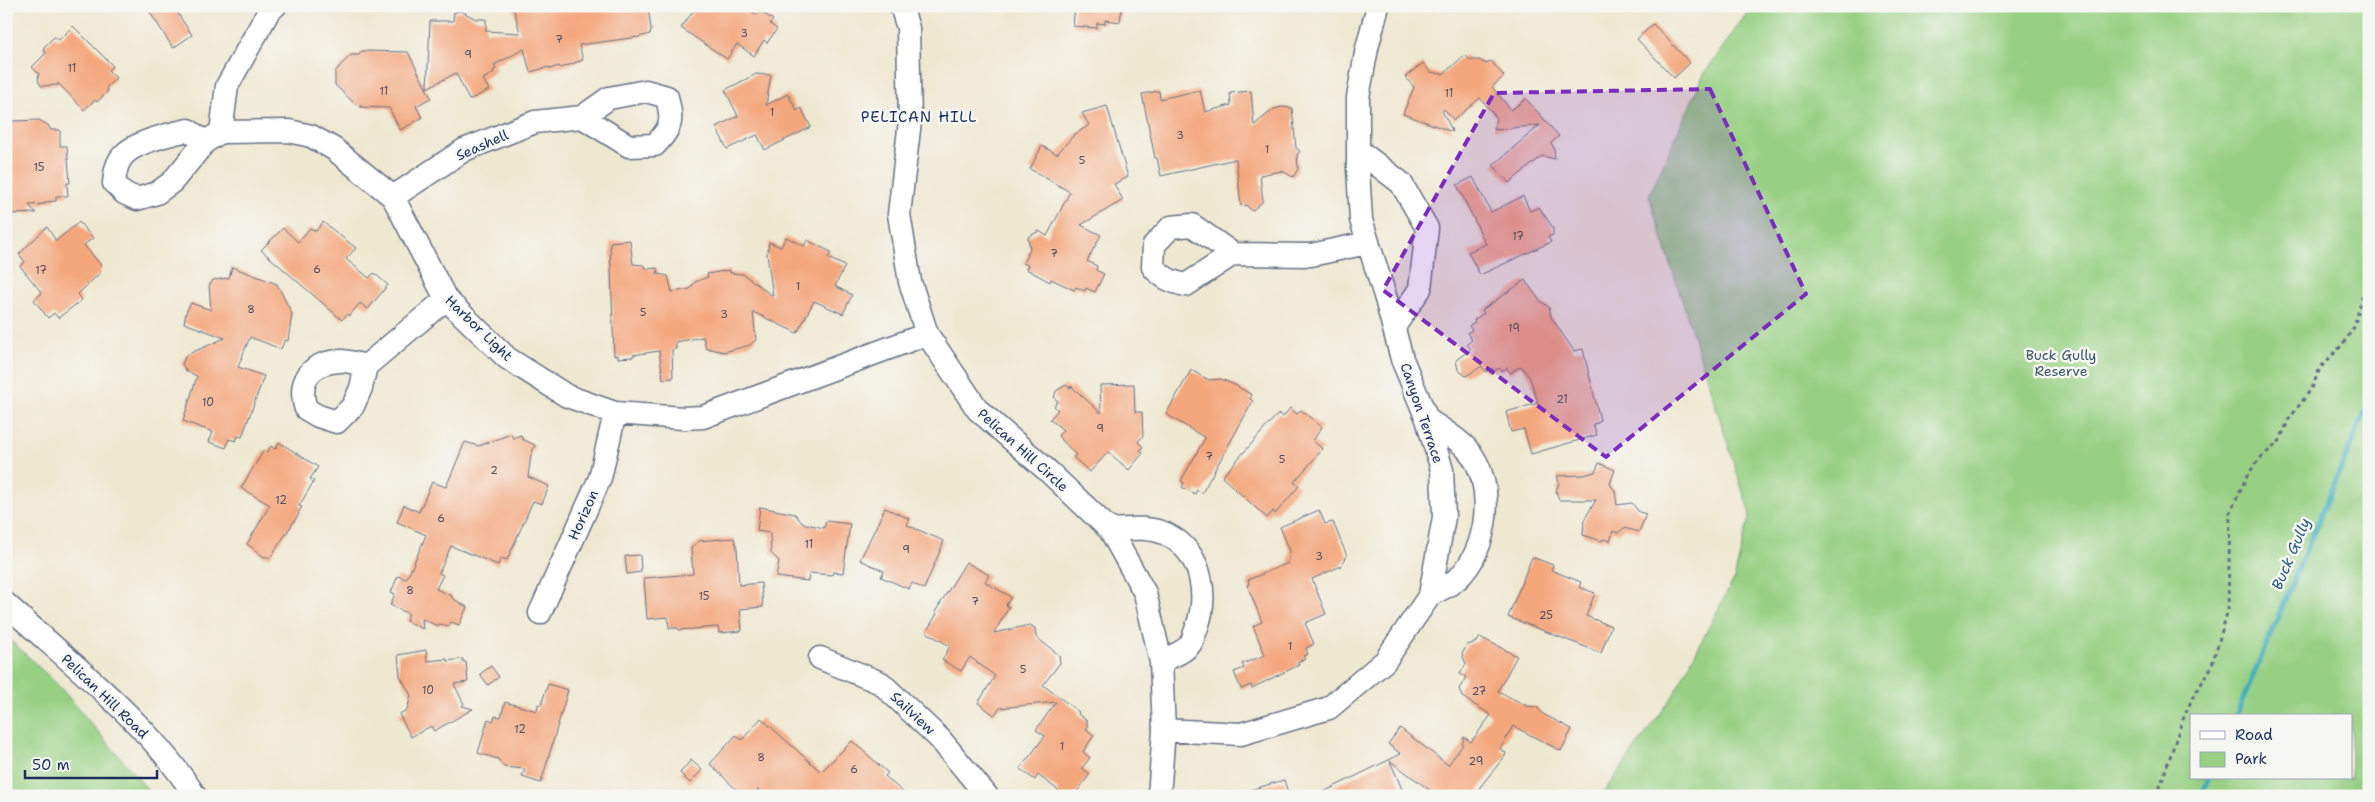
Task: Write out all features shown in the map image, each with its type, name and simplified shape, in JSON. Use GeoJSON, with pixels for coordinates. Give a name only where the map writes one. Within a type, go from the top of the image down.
{"type":"FeatureCollection","features":[{"type":"Feature","properties":{"kind":"street","name":"Harbor Light"},"geometry":{"type":"LineString","coordinates":[[275,6],[269,11],[227,86],[213,137],[289,131],[311,136],[334,149],[393,197],[446,299],[507,358],[567,396],[615,413],[683,418],[703,417],[927,334]]}},
{"type":"Feature","properties":{"kind":"street","name":"Pelican Hill Circle"},"geometry":{"type":"LineString","coordinates":[[901,6],[908,28],[910,121],[899,214],[910,282],[927,334],[978,410],[1049,472],[1110,530],[1145,593],[1161,662],[1164,730],[1159,796]]}},
{"type":"Feature","properties":{"kind":"street","name":"Canyon Terrace"},"geometry":{"type":"LineString","coordinates":[[1164,730],[1241,734],[1328,708],[1385,661],[1430,595],[1444,516],[1442,470],[1427,419],[1402,359],[1361,220],[1358,98],[1366,48],[1378,6]]}},
{"type":"Feature","properties":{"kind":"street","name":"Seashell"},"geometry":{"type":"LineString","coordinates":[[393,197],[464,150],[535,122],[582,117]]}},
{"type":"Feature","properties":{"kind":"street"},"geometry":{"type":"LineString","coordinates":[[1358,150],[1401,183],[1427,228],[1420,289],[1394,327]]}},
{"type":"Feature","properties":{"kind":"street"},"geometry":{"type":"LineString","coordinates":[[1233,254],[1311,255],[1367,243]]}},
{"type":"Feature","properties":{"kind":"street"},"geometry":{"type":"LineString","coordinates":[[366,366],[446,299]]}},
{"type":"Feature","properties":{"kind":"street","name":"Horizon"},"geometry":{"type":"LineString","coordinates":[[540,613],[600,478],[615,413]]}},
{"type":"Feature","properties":{"kind":"street"},"geometry":{"type":"LineString","coordinates":[[1427,419],[1468,449],[1483,477],[1487,506],[1484,529],[1474,557],[1457,579],[1430,595]]}},
{"type":"Feature","properties":{"kind":"street"},"geometry":{"type":"LineString","coordinates":[[1110,530],[1147,529],[1166,534],[1183,546],[1197,566],[1203,588],[1202,616],[1190,645],[1161,662]]}},
{"type":"Feature","properties":{"kind":"street","name":"Pelican Hill Road"},"geometry":{"type":"LineString","coordinates":[[6,604],[128,716],[165,756],[195,796]]}},
{"type":"Feature","properties":{"kind":"street","name":"Sailview"},"geometry":{"type":"LineString","coordinates":[[820,658],[881,683],[940,739],[987,796]]}},
{"type":"Feature","properties":{"kind":"path"},"geometry":{"type":"LineString","coordinates":[[2157,796],[2192,699],[2211,668],[2228,610],[2230,512],[2234,500],[2247,476],[2260,459],[2279,442],[2289,418],[2312,388],[2320,368],[2342,345],[2354,328],[2369,283]]}},
{"type":"Feature","properties":{"kind":"highlighted area"},"geometry":{"type":"Polygon","coordinates":[[[1710,89],[1806,294],[1606,457],[1383,290],[1494,93],[1710,89]]]}},
{"type":"Feature","properties":{"kind":"green space","name":"Buck Gully Reserve"},"geometry":{"type":"Polygon","coordinates":[[[1752,6],[2369,6],[2369,796],[1601,796],[1673,696],[1734,579],[1750,514],[1649,196],[1704,74],[1752,6]]]}},
{"type":"Feature","properties":{"kind":"green space"},"geometry":{"type":"Polygon","coordinates":[[[6,636],[59,686],[153,796],[6,796],[6,636]]]}},
{"type":"Feature","properties":{"kind":"building"},"geometry":{"type":"Polygon","coordinates":[[[146,6],[173,6],[192,35],[173,48],[146,6]]]}},
{"type":"Feature","properties":{"kind":"building"},"geometry":{"type":"Polygon","coordinates":[[[513,6],[648,6],[651,30],[650,34],[639,37],[579,45],[583,60],[560,68],[559,66],[550,69],[549,67],[530,72],[524,49],[494,65],[496,69],[493,71],[494,73],[483,79],[489,90],[469,100],[456,73],[427,88],[430,21],[453,21],[454,12],[461,11],[476,19],[486,19],[486,31],[520,33],[513,6]]]}},
{"type":"Feature","properties":{"kind":"building"},"geometry":{"type":"Polygon","coordinates":[[[697,6],[744,6],[757,15],[760,11],[773,20],[770,24],[777,29],[767,43],[764,40],[754,56],[737,44],[727,59],[681,28],[697,6]]]}},
{"type":"Feature","properties":{"kind":"building"},"geometry":{"type":"Polygon","coordinates":[[[1075,6],[1122,6],[1120,22],[1105,20],[1105,24],[1097,23],[1097,28],[1073,26],[1075,6]]]}},
{"type":"Feature","properties":{"kind":"building"},"geometry":{"type":"Polygon","coordinates":[[[1653,24],[1690,63],[1674,78],[1637,39],[1653,24]]]}},
{"type":"Feature","properties":{"kind":"building"},"geometry":{"type":"Polygon","coordinates":[[[73,26],[113,66],[108,70],[116,78],[106,88],[108,91],[97,102],[95,100],[84,110],[58,83],[58,85],[41,86],[38,80],[39,74],[32,67],[46,53],[43,48],[54,37],[59,40],[73,26]]]}},
{"type":"Feature","properties":{"kind":"building"},"geometry":{"type":"Polygon","coordinates":[[[362,51],[408,52],[431,98],[416,106],[422,118],[400,130],[389,108],[360,107],[361,105],[355,104],[335,85],[335,72],[351,55],[359,55],[362,51]]]}},
{"type":"Feature","properties":{"kind":"building"},"geometry":{"type":"Polygon","coordinates":[[[1465,55],[1470,60],[1479,60],[1486,64],[1491,61],[1504,76],[1492,87],[1511,110],[1526,99],[1559,136],[1551,143],[1554,148],[1555,159],[1542,156],[1509,183],[1493,165],[1540,125],[1494,130],[1496,117],[1480,98],[1454,120],[1444,109],[1442,111],[1453,132],[1403,114],[1414,87],[1405,77],[1423,63],[1430,72],[1443,74],[1465,55]]]}},
{"type":"Feature","properties":{"kind":"building"},"geometry":{"type":"Polygon","coordinates":[[[756,74],[771,75],[766,105],[788,94],[797,111],[801,108],[811,127],[765,150],[757,135],[727,149],[716,127],[738,116],[725,90],[756,74]]]}},
{"type":"Feature","properties":{"kind":"building"},"geometry":{"type":"Polygon","coordinates":[[[1200,90],[1205,112],[1231,105],[1230,93],[1251,91],[1254,125],[1274,109],[1282,107],[1292,108],[1296,148],[1300,151],[1297,155],[1298,169],[1293,177],[1282,171],[1260,175],[1263,201],[1252,211],[1246,205],[1241,206],[1236,159],[1161,176],[1157,158],[1155,158],[1142,94],[1159,91],[1160,99],[1200,90]]]}},
{"type":"Feature","properties":{"kind":"building"},"geometry":{"type":"Polygon","coordinates":[[[1107,106],[1128,177],[1114,184],[1123,200],[1081,225],[1101,235],[1087,261],[1097,266],[1096,270],[1104,274],[1095,292],[1086,288],[1085,291],[1076,287],[1074,290],[1051,279],[1050,282],[1026,269],[1028,265],[1023,263],[1030,249],[1028,237],[1039,231],[1047,236],[1070,192],[1030,169],[1042,146],[1057,154],[1074,135],[1089,125],[1082,113],[1107,106]]]}},
{"type":"Feature","properties":{"kind":"building"},"geometry":{"type":"Polygon","coordinates":[[[39,120],[48,125],[51,130],[60,130],[60,146],[67,146],[70,183],[67,183],[68,196],[56,196],[56,201],[29,205],[36,213],[10,214],[10,199],[6,198],[6,171],[9,171],[10,123],[13,123],[13,121],[39,120]]]}},
{"type":"Feature","properties":{"kind":"building"},"geometry":{"type":"Polygon","coordinates":[[[1473,177],[1491,212],[1523,196],[1530,211],[1539,207],[1553,228],[1553,235],[1548,237],[1551,242],[1480,275],[1468,252],[1486,244],[1457,185],[1473,177]]]}},
{"type":"Feature","properties":{"kind":"building"},"geometry":{"type":"Polygon","coordinates":[[[79,222],[93,238],[84,245],[101,265],[100,273],[78,294],[82,300],[58,318],[54,313],[48,318],[34,300],[42,293],[20,266],[25,262],[19,254],[47,227],[56,241],[79,222]]]}},
{"type":"Feature","properties":{"kind":"building"},"geometry":{"type":"Polygon","coordinates":[[[323,222],[356,248],[346,259],[369,278],[374,273],[388,285],[368,309],[360,303],[349,316],[347,314],[342,320],[261,250],[283,228],[298,242],[310,228],[316,231],[323,222]]]}},
{"type":"Feature","properties":{"kind":"building"},"geometry":{"type":"Polygon","coordinates":[[[786,237],[804,246],[807,240],[831,252],[828,258],[845,266],[835,286],[852,295],[843,314],[814,301],[797,333],[753,312],[756,340],[750,345],[724,352],[706,348],[703,337],[676,342],[676,349],[672,350],[673,378],[663,379],[659,351],[633,355],[633,357],[618,358],[618,355],[614,356],[610,242],[630,240],[633,264],[643,265],[647,269],[657,268],[658,274],[668,276],[672,292],[690,289],[695,282],[708,277],[707,274],[730,270],[730,273],[743,274],[773,296],[767,254],[769,242],[781,247],[786,237]]]}},
{"type":"Feature","properties":{"kind":"building"},"geometry":{"type":"Polygon","coordinates":[[[232,267],[277,284],[292,314],[288,341],[285,340],[281,349],[250,337],[238,367],[264,376],[242,437],[238,436],[236,441],[229,439],[226,448],[209,442],[213,432],[183,421],[197,376],[186,371],[182,364],[186,355],[225,338],[184,323],[186,312],[191,303],[211,310],[209,286],[213,280],[229,278],[232,267]]]}},
{"type":"Feature","properties":{"kind":"building"},"geometry":{"type":"Polygon","coordinates":[[[1525,280],[1540,301],[1549,307],[1551,317],[1574,351],[1583,349],[1600,420],[1598,423],[1593,424],[1597,435],[1531,454],[1524,429],[1511,432],[1506,412],[1538,403],[1530,378],[1521,366],[1510,373],[1507,368],[1502,371],[1499,368],[1494,371],[1492,368],[1486,372],[1482,366],[1466,376],[1458,370],[1456,360],[1471,349],[1467,344],[1472,340],[1467,333],[1472,330],[1469,326],[1475,322],[1474,320],[1484,313],[1482,310],[1525,280]]]}},
{"type":"Feature","properties":{"kind":"building"},"geometry":{"type":"Polygon","coordinates":[[[1191,370],[1209,380],[1221,379],[1235,385],[1252,395],[1250,399],[1253,401],[1202,493],[1197,490],[1195,494],[1182,487],[1184,483],[1181,481],[1205,438],[1166,414],[1191,370]]]}},
{"type":"Feature","properties":{"kind":"building"},"geometry":{"type":"Polygon","coordinates":[[[1134,384],[1135,412],[1142,412],[1143,436],[1138,442],[1143,447],[1140,450],[1143,453],[1129,470],[1108,452],[1090,472],[1073,457],[1076,455],[1058,436],[1063,430],[1050,419],[1058,410],[1054,406],[1058,401],[1054,398],[1056,391],[1066,385],[1070,388],[1071,386],[1101,413],[1100,385],[1134,384]]]}},
{"type":"Feature","properties":{"kind":"building"},"geometry":{"type":"Polygon","coordinates":[[[1290,408],[1297,414],[1301,410],[1322,427],[1313,441],[1323,449],[1294,482],[1299,486],[1275,514],[1273,511],[1267,518],[1222,477],[1275,417],[1279,414],[1283,417],[1290,408]]]}},
{"type":"Feature","properties":{"kind":"building"},"geometry":{"type":"Polygon","coordinates":[[[511,434],[513,438],[521,435],[522,439],[535,445],[531,455],[528,477],[549,486],[542,504],[533,501],[507,560],[501,558],[498,565],[451,546],[439,573],[443,575],[436,589],[452,596],[452,598],[467,607],[459,625],[451,622],[449,626],[439,624],[438,626],[422,619],[423,629],[406,621],[409,614],[390,605],[395,594],[391,592],[398,576],[406,579],[426,535],[397,522],[404,505],[419,512],[432,482],[446,487],[465,442],[479,446],[511,434]]]}},
{"type":"Feature","properties":{"kind":"building"},"geometry":{"type":"Polygon","coordinates":[[[279,442],[318,467],[310,479],[314,481],[299,506],[302,507],[299,514],[270,558],[264,557],[247,544],[270,505],[241,488],[264,450],[267,452],[271,446],[275,449],[279,442]]]}},
{"type":"Feature","properties":{"kind":"building"},"geometry":{"type":"Polygon","coordinates":[[[1599,463],[1615,470],[1610,484],[1615,491],[1617,505],[1632,503],[1639,512],[1646,514],[1639,532],[1624,528],[1618,533],[1613,531],[1610,541],[1603,539],[1602,541],[1583,535],[1584,520],[1596,500],[1559,500],[1556,491],[1559,483],[1557,476],[1584,475],[1595,472],[1599,463]]]}},
{"type":"Feature","properties":{"kind":"building"},"geometry":{"type":"Polygon","coordinates":[[[760,507],[795,514],[802,523],[824,528],[826,521],[850,524],[843,573],[833,572],[832,575],[809,573],[808,581],[776,577],[779,561],[771,553],[770,533],[757,531],[760,507]]]}},
{"type":"Feature","properties":{"kind":"building"},"geometry":{"type":"Polygon","coordinates":[[[885,508],[910,519],[907,525],[944,541],[924,589],[912,583],[909,589],[881,577],[884,571],[860,560],[885,508]]]}},
{"type":"Feature","properties":{"kind":"building"},"geometry":{"type":"Polygon","coordinates":[[[1319,510],[1325,524],[1333,522],[1347,556],[1341,566],[1312,579],[1326,614],[1305,623],[1314,644],[1306,648],[1308,654],[1303,656],[1305,659],[1297,662],[1299,665],[1252,688],[1251,685],[1241,689],[1234,672],[1244,668],[1242,664],[1265,655],[1253,626],[1262,622],[1247,585],[1249,584],[1248,580],[1288,563],[1290,551],[1280,527],[1319,510]]]}},
{"type":"Feature","properties":{"kind":"building"},"geometry":{"type":"Polygon","coordinates":[[[734,538],[737,548],[739,585],[761,583],[763,607],[740,609],[742,631],[719,633],[718,627],[679,630],[678,628],[669,628],[668,617],[647,619],[644,578],[693,574],[691,548],[699,541],[734,538]]]}},
{"type":"Feature","properties":{"kind":"building"},"geometry":{"type":"Polygon","coordinates":[[[640,555],[641,572],[627,574],[625,556],[640,555]]]}},
{"type":"Feature","properties":{"kind":"building"},"geometry":{"type":"Polygon","coordinates":[[[1532,557],[1553,565],[1551,570],[1581,582],[1579,587],[1595,593],[1586,616],[1611,626],[1601,653],[1508,617],[1532,557]]]}},
{"type":"Feature","properties":{"kind":"building"},"geometry":{"type":"Polygon","coordinates":[[[966,562],[989,575],[985,582],[1011,597],[1006,605],[1009,607],[994,633],[1030,625],[1035,628],[1036,637],[1059,655],[1060,663],[1043,685],[1079,712],[1078,714],[1087,721],[1087,730],[1094,735],[1083,752],[1090,758],[1082,768],[1090,774],[1074,796],[1058,796],[1058,790],[1038,775],[1035,780],[1020,769],[1045,736],[1036,730],[1056,702],[1000,708],[994,715],[978,703],[995,676],[970,657],[961,671],[942,660],[950,646],[926,632],[937,614],[935,612],[966,562]]]}},
{"type":"Feature","properties":{"kind":"building"},"geometry":{"type":"Polygon","coordinates":[[[1480,637],[1517,656],[1498,691],[1527,706],[1537,707],[1543,714],[1572,729],[1561,751],[1513,726],[1500,749],[1506,753],[1505,756],[1480,787],[1478,796],[1438,796],[1390,761],[1405,796],[1315,796],[1401,754],[1388,744],[1400,728],[1448,765],[1462,746],[1464,737],[1471,742],[1491,715],[1462,697],[1459,689],[1466,677],[1460,674],[1466,664],[1462,654],[1467,645],[1477,642],[1480,637]]]}},
{"type":"Feature","properties":{"kind":"building"},"geometry":{"type":"Polygon","coordinates":[[[426,650],[427,661],[463,659],[463,662],[466,662],[468,682],[454,684],[464,704],[462,706],[473,709],[434,731],[431,726],[411,737],[399,714],[407,710],[411,695],[400,676],[398,655],[426,650]]]}},
{"type":"Feature","properties":{"kind":"building"},"geometry":{"type":"Polygon","coordinates":[[[491,666],[499,677],[488,685],[480,674],[491,666]]]}},
{"type":"Feature","properties":{"kind":"building"},"geometry":{"type":"Polygon","coordinates":[[[548,684],[568,690],[541,783],[522,777],[525,769],[504,767],[498,759],[478,753],[488,719],[493,721],[495,716],[501,717],[505,702],[537,711],[538,704],[541,705],[548,684]]]}},
{"type":"Feature","properties":{"kind":"building"},"geometry":{"type":"Polygon","coordinates":[[[761,718],[821,772],[852,741],[888,773],[885,776],[907,796],[765,796],[758,789],[753,796],[743,796],[710,764],[736,735],[742,740],[761,718]]]}},
{"type":"Feature","properties":{"kind":"building"},"geometry":{"type":"Polygon","coordinates":[[[691,760],[702,770],[690,783],[680,773],[691,760]]]}},
{"type":"Feature","properties":{"kind":"building"},"geometry":{"type":"Polygon","coordinates":[[[1284,780],[1289,796],[1243,796],[1243,792],[1284,780]]]}},
{"type":"Feature","properties":{"kind":"waterway","name":"Buck Gully"},"geometry":{"type":"LineString","coordinates":[[2237,714],[2369,402]]}},
{"type":"Feature","properties":{"kind":"waterway","name":"Buck Gully"},"geometry":{"type":"LineString","coordinates":[[2201,796],[2208,780]]}},
{"type":"Feature","properties":{"kind":"district","name":"PELICAN HILL"},"geometry":{"type":"Point","coordinates":[919,117]}}]}
